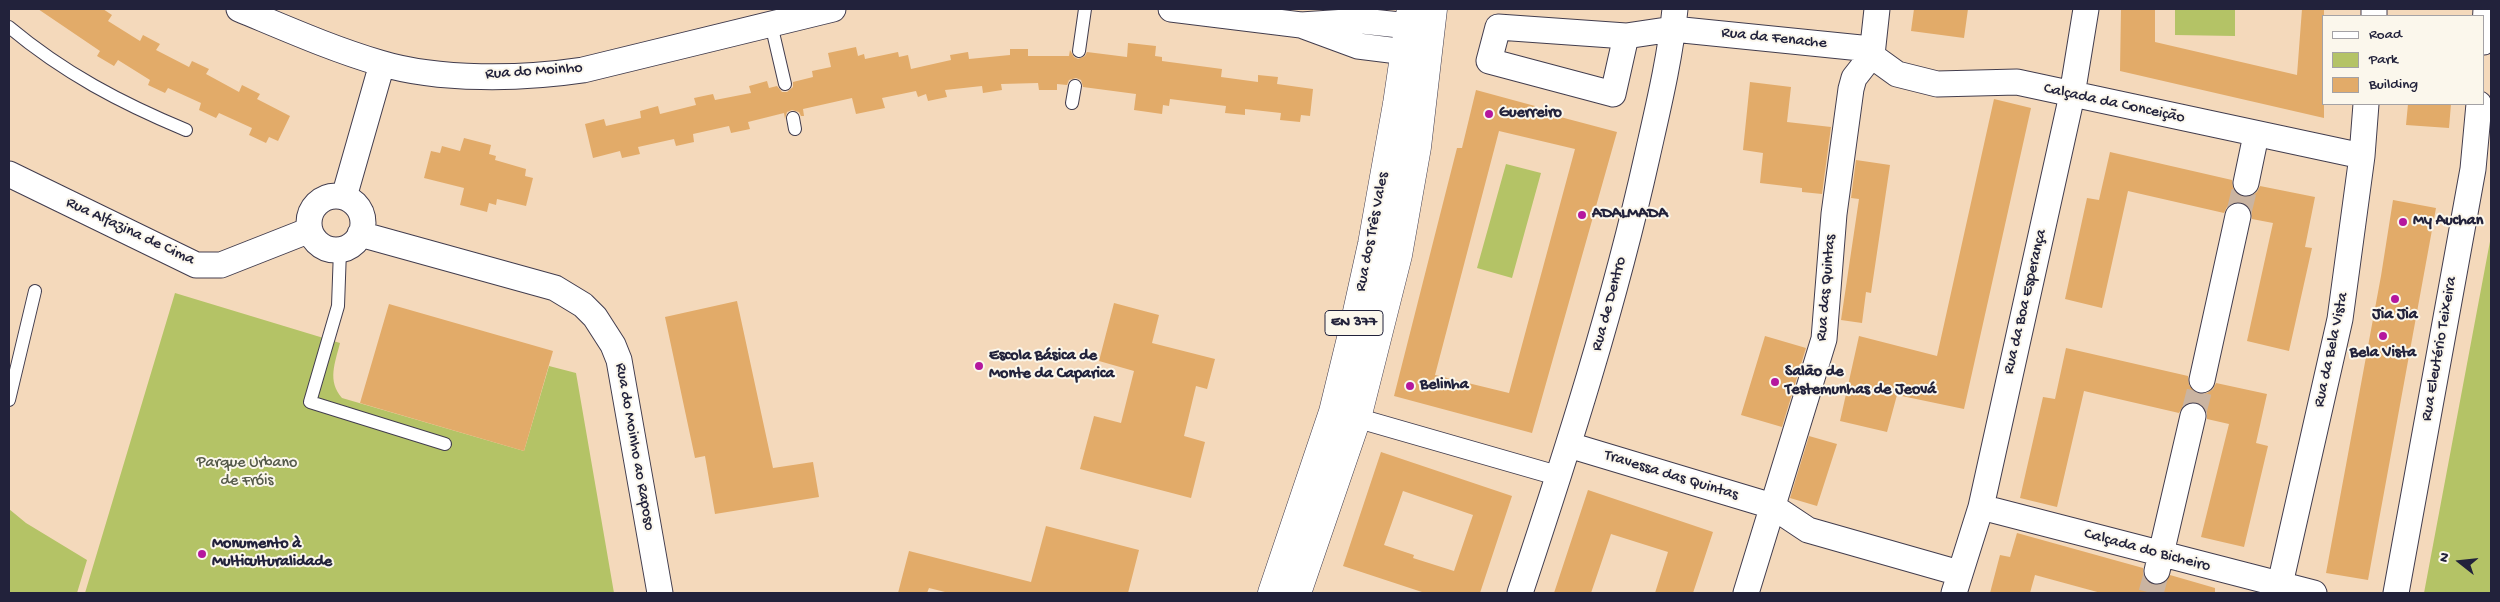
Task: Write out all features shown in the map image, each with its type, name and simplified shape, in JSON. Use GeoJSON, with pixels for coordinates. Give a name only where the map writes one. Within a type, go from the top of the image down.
{"type":"FeatureCollection","features":[{"type":"Feature","properties":{"kind":"main road","name":"Rua dos Três Vales"},"geometry":{"type":"LineString","coordinates":[[1272,593],[1333,412],[1372,244],[1414,32],[1433,9]]}},
{"type":"Feature","properties":{"kind":"main road","name":"Rua dos Três Vales"},"geometry":{"type":"LineString","coordinates":[[1297,593],[1357,418],[1398,255],[1417,147],[1414,32]]}},
{"type":"Feature","properties":{"kind":"street","name":"Rua do Moinho"},"geometry":{"type":"LineString","coordinates":[[239,9],[324,44],[382,64],[445,75],[561,73],[583,70],[833,9]]}},
{"type":"Feature","properties":{"kind":"street"},"geometry":{"type":"LineString","coordinates":[[1171,9],[1301,25],[1358,46],[1414,32]]}},
{"type":"Feature","properties":{"kind":"street"},"geometry":{"type":"LineString","coordinates":[[1872,54],[1877,9]]}},
{"type":"Feature","properties":{"kind":"street","name":"Rua da Boa Esperança"},"geometry":{"type":"LineString","coordinates":[[1957,583],[1980,507],[2072,95],[2086,9]]}},
{"type":"Feature","properties":{"kind":"street"},"geometry":{"type":"LineString","coordinates":[[2485,26],[2486,9]]}},
{"type":"Feature","properties":{"kind":"street","name":"Rua da Fenache"},"geometry":{"type":"LineString","coordinates":[[1626,36],[1613,94],[1489,61],[1498,27],[1626,36],[1674,19],[1861,48],[1872,54]]}},
{"type":"Feature","properties":{"kind":"street","name":"Rua de Dentro"},"geometry":{"type":"LineString","coordinates":[[1520,593],[1569,445],[1605,324],[1640,188],[1674,19]]}},
{"type":"Feature","properties":{"kind":"street","name":"Calçada da Conceição"},"geometry":{"type":"LineString","coordinates":[[1872,54],[1896,74],[1937,84],[1952,86],[2009,81],[2362,156]]}},
{"type":"Feature","properties":{"kind":"street","name":"Rua das Quintas"},"geometry":{"type":"LineString","coordinates":[[1746,593],[1824,339],[1834,214],[1850,89],[1854,78],[1872,54]]}},
{"type":"Feature","properties":{"kind":"street"},"geometry":{"type":"LineString","coordinates":[[344,197],[382,64]]}},
{"type":"Feature","properties":{"kind":"street","name":"Rua da Bela Vista"},"geometry":{"type":"LineString","coordinates":[[2279,589],[2340,319],[2362,156],[2366,105]]}},
{"type":"Feature","properties":{"kind":"street","name":"Rua Eleutério Teixeira"},"geometry":{"type":"LineString","coordinates":[[2396,593],[2473,169],[2478,105]]}},
{"type":"Feature","properties":{"kind":"street"},"geometry":{"type":"LineString","coordinates":[[2246,183],[2256,135]]}},
{"type":"Feature","properties":{"kind":"street","name":"Rua Alfazina de Cima"},"geometry":{"type":"LineString","coordinates":[[9,174],[196,265],[221,265],[310,230]]}},
{"type":"Feature","properties":{"kind":"street"},"geometry":{"type":"LineString","coordinates":[[332,196],[344,197],[360,209],[363,218],[360,234],[350,246],[340,250],[323,247],[315,240],[310,230],[311,212],[319,202],[332,196]]}},
{"type":"Feature","properties":{"kind":"street"},"geometry":{"type":"LineString","coordinates":[[2202,380],[2238,216]]}},
{"type":"Feature","properties":{"kind":"street","name":"Rua do Moinho ao Raposo"},"geometry":{"type":"LineString","coordinates":[[360,234],[539,282],[570,296],[595,317],[613,345],[619,360],[660,593]]}},
{"type":"Feature","properties":{"kind":"street"},"geometry":{"type":"LineString","coordinates":[[2159,563],[2193,416]]}},
{"type":"Feature","properties":{"kind":"street"},"geometry":{"type":"LineString","coordinates":[[1357,418],[1559,476]]}},
{"type":"Feature","properties":{"kind":"street","name":"Travessa das Quintas"},"geometry":{"type":"LineString","coordinates":[[1569,445],[1772,506]]}},
{"type":"Feature","properties":{"kind":"street"},"geometry":{"type":"LineString","coordinates":[[1772,506],[1808,530],[1957,583]]}},
{"type":"Feature","properties":{"kind":"street","name":"Calçada do Bicheiro"},"geometry":{"type":"LineString","coordinates":[[1980,507],[2159,563],[2279,589],[2314,593]]}},
{"type":"Feature","properties":{"kind":"lane"},"geometry":{"type":"LineString","coordinates":[[1079,51],[1085,9]]}},
{"type":"Feature","properties":{"kind":"lane"},"geometry":{"type":"LineString","coordinates":[[771,24],[785,84]]}},
{"type":"Feature","properties":{"kind":"lane"},"geometry":{"type":"LineString","coordinates":[[9,27],[89,85],[186,130]]}},
{"type":"Feature","properties":{"kind":"lane"},"geometry":{"type":"LineString","coordinates":[[1072,103],[1075,86]]}},
{"type":"Feature","properties":{"kind":"lane"},"geometry":{"type":"LineString","coordinates":[[340,250],[338,306],[310,402],[445,444]]}},
{"type":"Feature","properties":{"kind":"lane"},"geometry":{"type":"LineString","coordinates":[[9,400],[35,290]]}},
{"type":"Feature","properties":{"kind":"green space"},"geometry":{"type":"Polygon","coordinates":[[[2175,9],[2235,9],[2235,36],[2175,35],[2175,9]]]}},
{"type":"Feature","properties":{"kind":"green space"},"geometry":{"type":"Polygon","coordinates":[[[1506,164],[1541,173],[1512,278],[1477,268],[1506,164]]]}},
{"type":"Feature","properties":{"kind":"green space"},"geometry":{"type":"Polygon","coordinates":[[[2491,236],[2491,593],[2424,593],[2491,236]]]}},
{"type":"Feature","properties":{"kind":"green space","name":"Parque Urbano de Fróis"},"geometry":{"type":"Polygon","coordinates":[[[175,293],[340,343],[334,365],[333,378],[337,392],[342,398],[524,451],[549,366],[576,373],[614,593],[85,593],[175,293]]]}},
{"type":"Feature","properties":{"kind":"green space"},"geometry":{"type":"Polygon","coordinates":[[[9,509],[26,523],[87,560],[77,593],[9,593],[9,509]]]}},
{"type":"Feature","properties":{"kind":"building"},"geometry":{"type":"Polygon","coordinates":[[[38,9],[103,9],[112,15],[108,21],[140,41],[143,35],[160,44],[156,50],[189,67],[192,61],[209,69],[206,74],[239,92],[242,85],[260,94],[257,99],[290,116],[278,141],[269,137],[266,143],[249,135],[252,128],[219,113],[216,118],[199,110],[201,103],[168,88],[165,93],[148,85],[150,80],[118,60],[114,66],[97,56],[100,51],[38,9]]]}},
{"type":"Feature","properties":{"kind":"building"},"geometry":{"type":"Polygon","coordinates":[[[1914,9],[1968,9],[1964,38],[1911,31],[1914,9]]]}},
{"type":"Feature","properties":{"kind":"building"},"geometry":{"type":"Polygon","coordinates":[[[2121,9],[2155,9],[2155,42],[2297,75],[2302,9],[2324,9],[2324,15],[2322,15],[2322,105],[2324,105],[2324,118],[2120,71],[2121,9]]]}},
{"type":"Feature","properties":{"kind":"building"},"geometry":{"type":"Polygon","coordinates":[[[1128,43],[1156,46],[1155,56],[1162,57],[1162,61],[1222,69],[1221,77],[1258,82],[1258,75],[1278,77],[1277,84],[1313,89],[1310,116],[1301,115],[1300,122],[1280,120],[1281,113],[1245,109],[1245,115],[1225,113],[1226,106],[1170,99],[1169,106],[1163,105],[1162,114],[1134,110],[1136,94],[1083,87],[1081,80],[1076,78],[1069,80],[1067,85],[1057,84],[1057,90],[1039,90],[1038,83],[1001,84],[1002,90],[983,93],[982,86],[945,90],[947,97],[928,101],[926,94],[918,97],[916,91],[882,98],[885,108],[856,114],[852,98],[803,109],[804,116],[792,110],[787,112],[785,119],[784,113],[748,122],[750,129],[731,133],[729,126],[693,134],[694,142],[676,146],[674,139],[638,147],[640,154],[622,158],[620,151],[593,158],[585,124],[604,119],[606,126],[641,118],[640,111],[658,106],[660,114],[696,105],[694,98],[713,94],[715,100],[751,93],[749,86],[767,81],[769,88],[777,86],[782,92],[787,92],[793,87],[793,82],[813,77],[812,71],[831,67],[828,53],[856,47],[858,56],[864,54],[865,59],[898,52],[899,57],[908,55],[911,69],[951,60],[950,55],[968,52],[969,59],[1010,55],[1010,49],[1028,49],[1028,56],[1069,56],[1070,50],[1074,57],[1078,59],[1085,56],[1087,52],[1127,57],[1128,43]]]}},
{"type":"Feature","properties":{"kind":"building"},"geometry":{"type":"Polygon","coordinates":[[[1750,82],[1791,87],[1787,122],[1831,127],[1822,194],[1802,192],[1802,188],[1760,183],[1763,153],[1743,150],[1750,82]]]}},
{"type":"Feature","properties":{"kind":"building"},"geometry":{"type":"Polygon","coordinates":[[[1476,90],[1535,106],[1534,110],[1617,132],[1532,433],[1394,396],[1457,148],[1462,148],[1476,90]],[[1499,131],[1435,375],[1509,393],[1575,149],[1499,131]]]}},
{"type":"Feature","properties":{"kind":"building"},"geometry":{"type":"Polygon","coordinates":[[[1994,99],[2031,108],[1964,409],[1897,395],[1887,432],[1840,421],[1859,336],[1937,356],[1994,99]]]}},
{"type":"Feature","properties":{"kind":"building"},"geometry":{"type":"Polygon","coordinates":[[[2408,105],[2451,105],[2449,128],[2406,125],[2408,105]]]}},
{"type":"Feature","properties":{"kind":"building"},"geometry":{"type":"Polygon","coordinates":[[[464,138],[491,145],[489,154],[496,156],[495,160],[526,169],[525,176],[533,178],[526,206],[497,199],[496,205],[489,203],[487,212],[460,205],[464,188],[424,178],[431,151],[440,153],[442,146],[460,151],[464,138]]]}},
{"type":"Feature","properties":{"kind":"building"},"geometry":{"type":"Polygon","coordinates":[[[2110,152],[2232,180],[2233,188],[2243,197],[2251,196],[2257,192],[2260,186],[2315,197],[2305,247],[2312,248],[2289,351],[2247,341],[2273,223],[2252,219],[2251,211],[2242,202],[2233,203],[2227,207],[2224,213],[2128,191],[2102,308],[2065,299],[2087,198],[2099,200],[2110,152]]]}},
{"type":"Feature","properties":{"kind":"building"},"geometry":{"type":"Polygon","coordinates":[[[1856,160],[1890,165],[1871,293],[1866,292],[1862,323],[1841,320],[1859,199],[1851,198],[1856,160]]]}},
{"type":"Feature","properties":{"kind":"building"},"geometry":{"type":"Polygon","coordinates":[[[2393,200],[2436,208],[2368,580],[2326,573],[2381,276],[2393,200]]]}},
{"type":"Feature","properties":{"kind":"building"},"geometry":{"type":"Polygon","coordinates":[[[737,301],[773,468],[813,462],[819,497],[715,514],[705,456],[695,458],[665,317],[737,301]]]}},
{"type":"Feature","properties":{"kind":"building"},"geometry":{"type":"Polygon","coordinates":[[[1114,303],[1159,315],[1152,343],[1215,359],[1207,389],[1196,386],[1184,436],[1205,442],[1191,498],[1080,469],[1094,416],[1121,423],[1134,371],[1099,361],[1114,303]]]}},
{"type":"Feature","properties":{"kind":"building"},"geometry":{"type":"Polygon","coordinates":[[[389,304],[553,351],[524,451],[360,403],[389,304]]]}},
{"type":"Feature","properties":{"kind":"building","name":"Salão de Testemunhas de Jeová"},"geometry":{"type":"Polygon","coordinates":[[[1765,336],[1806,348],[1782,427],[1741,415],[1765,336]]]}},
{"type":"Feature","properties":{"kind":"building"},"geometry":{"type":"Polygon","coordinates":[[[2066,348],[2188,376],[2189,385],[2198,394],[2207,393],[2213,389],[2216,383],[2267,394],[2256,443],[2268,446],[2244,547],[2201,537],[2229,424],[2207,419],[2207,412],[2203,406],[2196,402],[2183,406],[2179,413],[2084,391],[2057,507],[2020,498],[2043,397],[2055,399],[2066,348]]]}},
{"type":"Feature","properties":{"kind":"building"},"geometry":{"type":"Polygon","coordinates":[[[1809,436],[1837,444],[1817,506],[1790,498],[1809,436]]]}},
{"type":"Feature","properties":{"kind":"building"},"geometry":{"type":"Polygon","coordinates":[[[1381,452],[1512,496],[1480,593],[1425,593],[1343,566],[1381,452]],[[1403,491],[1384,545],[1414,555],[1413,558],[1454,571],[1473,515],[1403,491]]]}},
{"type":"Feature","properties":{"kind":"building"},"geometry":{"type":"Polygon","coordinates":[[[1588,490],[1713,532],[1693,593],[1655,593],[1668,552],[1611,534],[1591,593],[1554,593],[1588,490]]]}},
{"type":"Feature","properties":{"kind":"building"},"geometry":{"type":"Polygon","coordinates":[[[1046,526],[1139,550],[1128,593],[949,593],[929,588],[927,593],[898,593],[909,551],[1031,582],[1046,526]]]}},
{"type":"Feature","properties":{"kind":"building"},"geometry":{"type":"Polygon","coordinates":[[[2017,533],[2143,568],[2143,576],[2153,585],[2162,585],[2170,575],[2215,588],[2215,593],[2101,593],[2035,575],[2030,593],[1990,593],[2000,555],[2010,557],[2017,533]]]}},
{"type":"Feature","properties":{"kind":"tunnel"},"geometry":{"type":"LineString","coordinates":[[2238,216],[2246,183]]}},
{"type":"Feature","properties":{"kind":"tunnel"},"geometry":{"type":"LineString","coordinates":[[2193,416],[2202,380]]}},
{"type":"Feature","properties":{"kind":"tunnel"},"geometry":{"type":"LineString","coordinates":[[2151,593],[2157,571]]}},
{"type":"Feature","properties":{"kind":"place","name":"Guerreiro"},"geometry":{"type":"Point","coordinates":[1489,114]}},
{"type":"Feature","properties":{"kind":"place","name":"ADALMADA"},"geometry":{"type":"Point","coordinates":[1582,215]}},
{"type":"Feature","properties":{"kind":"place","name":"My Auchan"},"geometry":{"type":"Point","coordinates":[2403,222]}},
{"type":"Feature","properties":{"kind":"place","name":"Jia Jia"},"geometry":{"type":"Point","coordinates":[2395,299]}},
{"type":"Feature","properties":{"kind":"place","name":"Bela Vista"},"geometry":{"type":"Point","coordinates":[2383,336]}},
{"type":"Feature","properties":{"kind":"place","name":"Escola Básica de Monte da Caparica"},"geometry":{"type":"Point","coordinates":[979,366]}},
{"type":"Feature","properties":{"kind":"place","name":"Salão de Testemunhas de Jeová"},"geometry":{"type":"Point","coordinates":[1775,382]}},
{"type":"Feature","properties":{"kind":"place","name":"Belinha"},"geometry":{"type":"Point","coordinates":[1410,386]}},
{"type":"Feature","properties":{"kind":"place","name":"Monumento à Multiculturalidade"},"geometry":{"type":"Point","coordinates":[202,554]}}]}
